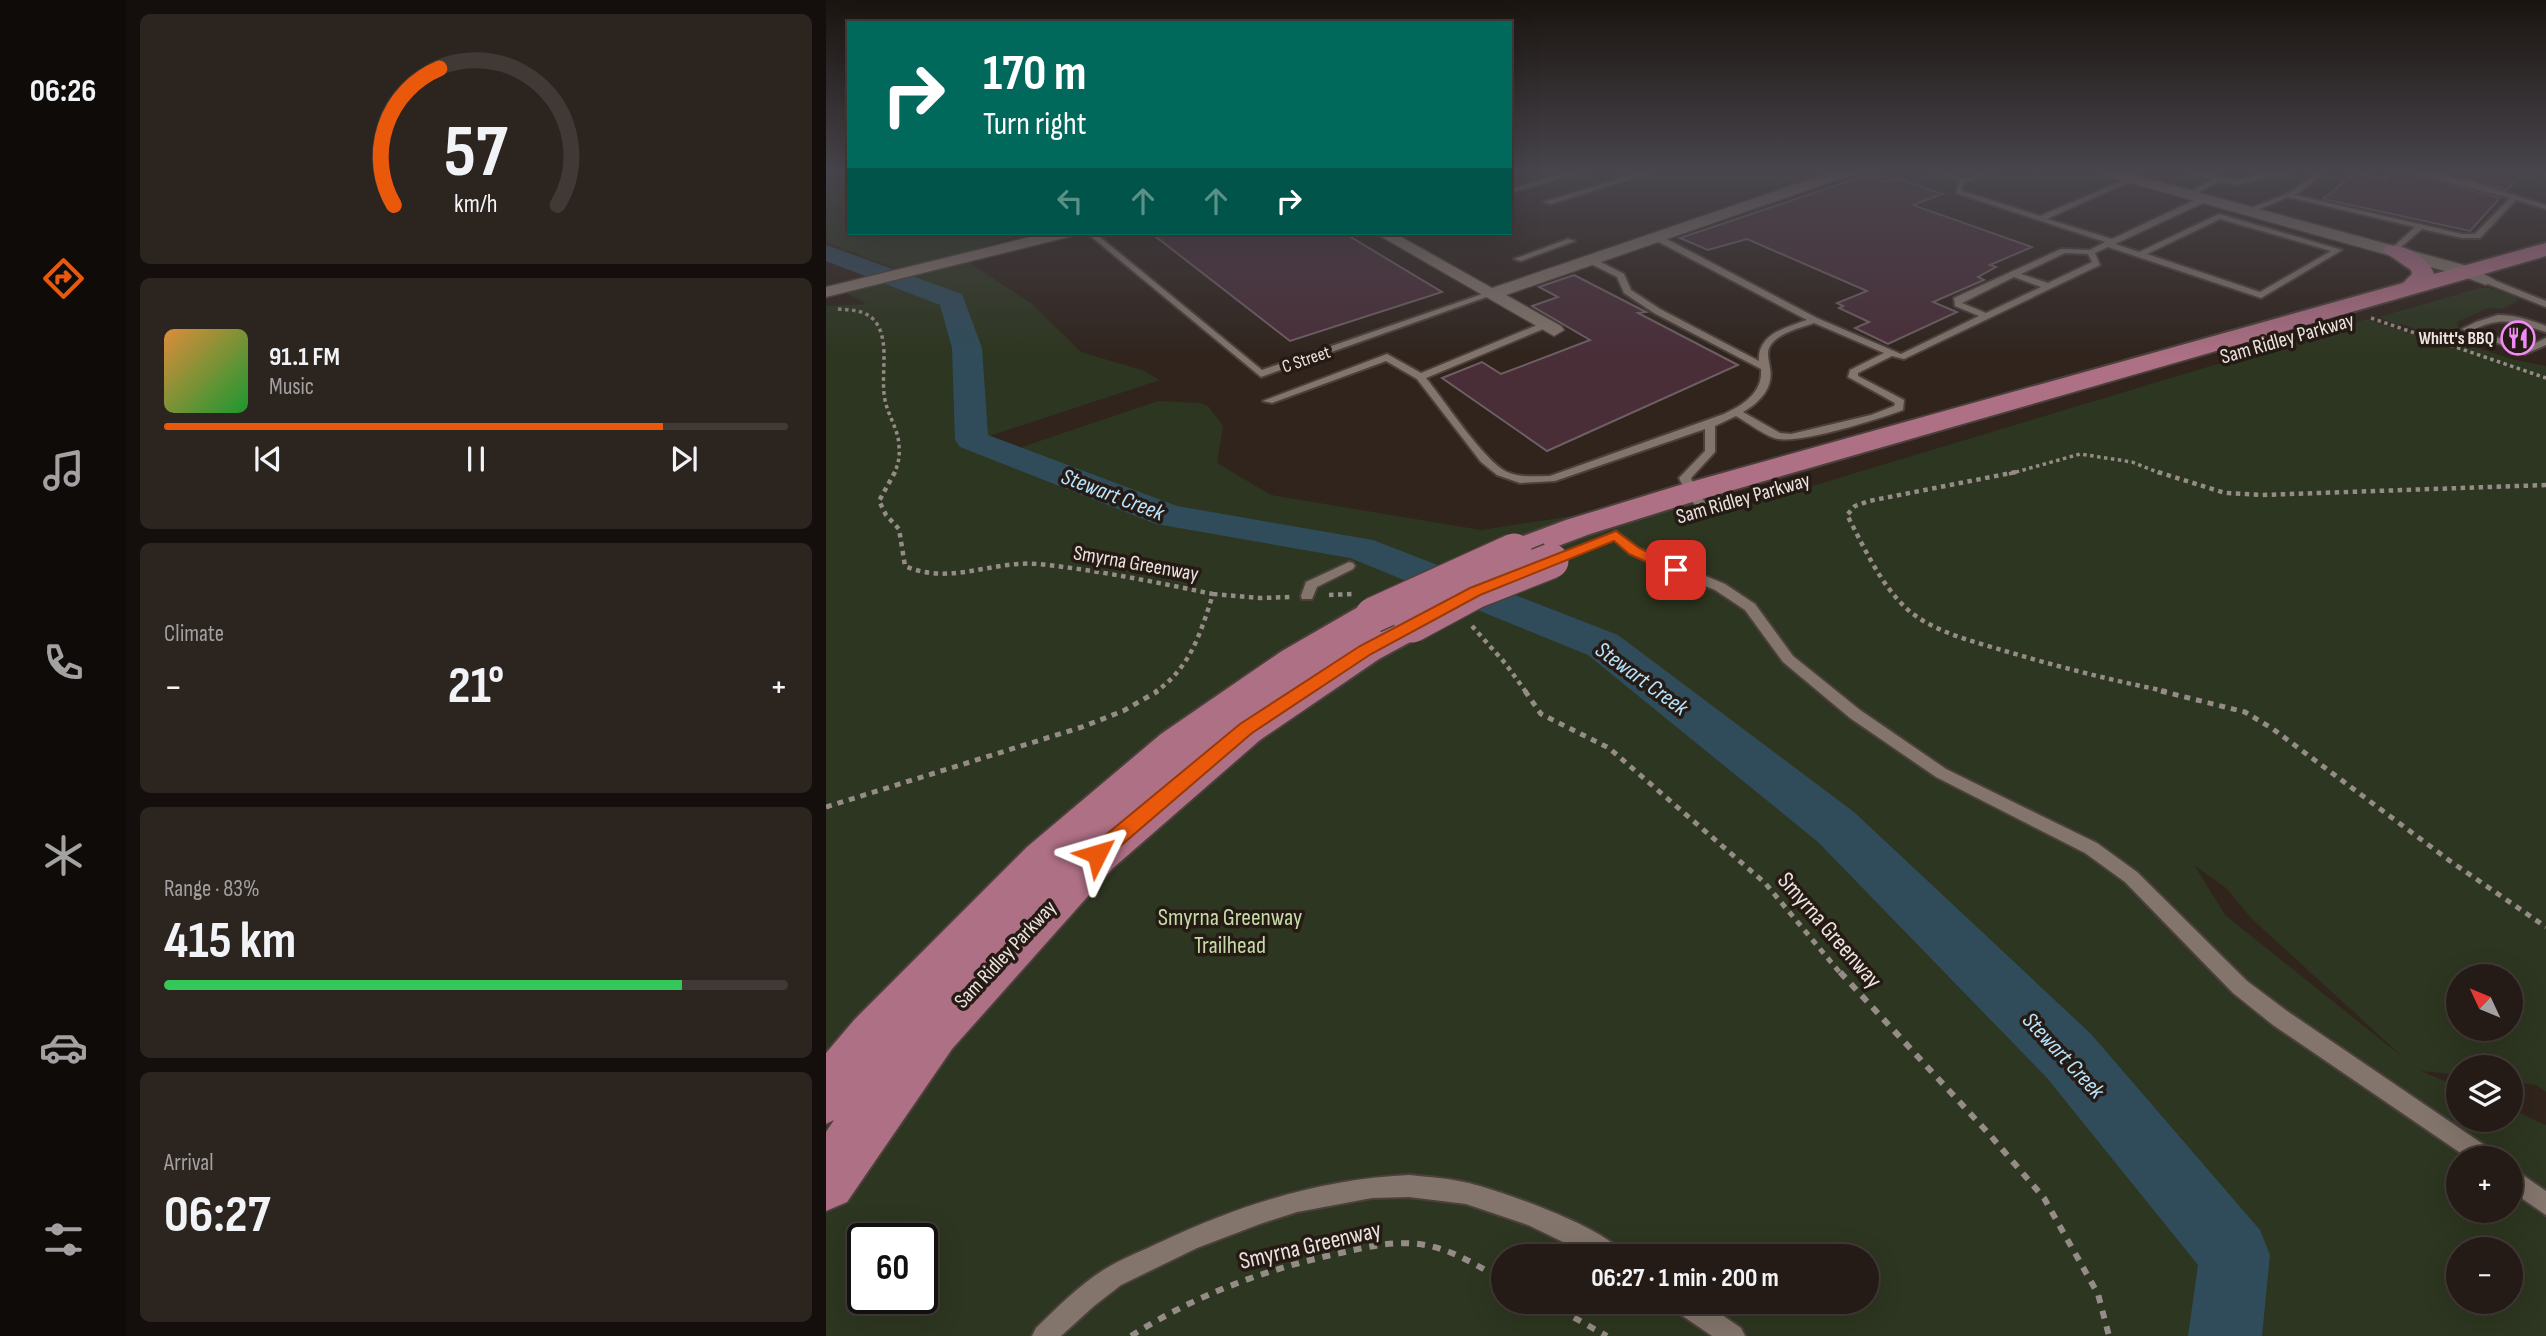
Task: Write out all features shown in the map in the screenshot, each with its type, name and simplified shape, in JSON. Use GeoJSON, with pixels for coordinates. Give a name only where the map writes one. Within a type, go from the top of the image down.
{"type":"FeatureCollection","features":[{"type":"Feature","properties":{"kind":"main road","name":"Sam Ridley Parkway"},"geometry":{"type":"LineString","coordinates":[[826,1181],[933,1031],[1097,854],[1246,729],[1366,650],[1393,620],[1397,601],[1578,527],[1698,500],[2364,316],[2546,249]]}},
{"type":"Feature","properties":{"kind":"main road"},"geometry":{"type":"LineString","coordinates":[[2394,251],[2421,267],[2424,276],[2411,287]]}},
{"type":"Feature","properties":{"kind":"main road","name":"Sam Ridley Parkway"},"geometry":{"type":"LineString","coordinates":[[826,1096],[874,1037],[1042,860],[1176,745],[1295,660],[1551,561],[1698,500],[2411,287],[2546,264]]}},
{"type":"Feature","properties":{"kind":"street"},"geometry":{"type":"LineString","coordinates":[[1491,294],[1667,233]]}},
{"type":"Feature","properties":{"kind":"street"},"geometry":{"type":"LineString","coordinates":[[2329,233],[2476,276]]}},
{"type":"Feature","properties":{"kind":"street"},"geometry":{"type":"LineString","coordinates":[[835,290],[1058,235]]}},
{"type":"Feature","properties":{"kind":"street"},"geometry":{"type":"LineString","coordinates":[[1387,235],[1550,328]]}},
{"type":"Feature","properties":{"kind":"lane"},"geometry":{"type":"LineString","coordinates":[[2082,233],[2261,295],[2338,250],[2280,233]]}},
{"type":"Feature","properties":{"kind":"lane"},"geometry":{"type":"LineString","coordinates":[[1986,316],[1958,304],[1956,300],[2064,251],[2091,252],[2128,233]]}},
{"type":"Feature","properties":{"kind":"lane"},"geometry":{"type":"LineString","coordinates":[[2139,255],[2183,233]]}},
{"type":"Feature","properties":{"kind":"lane"},"geometry":{"type":"LineString","coordinates":[[2394,251],[2413,233]]}},
{"type":"Feature","properties":{"kind":"lane"},"geometry":{"type":"LineString","coordinates":[[2462,233],[2477,236],[2480,233]]}},
{"type":"Feature","properties":{"kind":"lane","name":"C Street"},"geometry":{"type":"LineString","coordinates":[[1093,235],[1261,374],[1491,294]]}},
{"type":"Feature","properties":{"kind":"lane"},"geometry":{"type":"LineString","coordinates":[[1656,237],[1814,320],[1901,357],[2097,263],[2091,252]]}},
{"type":"Feature","properties":{"kind":"lane"},"geometry":{"type":"LineString","coordinates":[[1518,259],[1571,242]]}},
{"type":"Feature","properties":{"kind":"lane"},"geometry":{"type":"LineString","coordinates":[[1590,260],[1621,276],[1627,291],[1657,312],[1764,367]]}},
{"type":"Feature","properties":{"kind":"lane"},"geometry":{"type":"LineString","coordinates":[[2014,274],[2047,286]]}},
{"type":"Feature","properties":{"kind":"lane"},"geometry":{"type":"LineString","coordinates":[[2476,276],[2531,306],[2546,329]]}},
{"type":"Feature","properties":{"kind":"lane"},"geometry":{"type":"LineString","coordinates":[[2531,306],[2492,317],[2467,329],[2525,351],[2546,341]]}},
{"type":"Feature","properties":{"kind":"lane"},"geometry":{"type":"LineString","coordinates":[[1268,401],[1387,357],[1420,377],[1485,460],[1501,473],[1520,480],[1551,478],[1710,424],[1755,401],[1766,377],[1762,358],[1765,347],[1773,338],[1814,320]]}},
{"type":"Feature","properties":{"kind":"lane"},"geometry":{"type":"LineString","coordinates":[[1420,377],[1550,328]]}},
{"type":"Feature","properties":{"kind":"lane"},"geometry":{"type":"LineString","coordinates":[[1736,412],[1778,436],[1791,437],[1874,417],[1899,408],[1900,402],[1853,377],[1853,372],[1889,354]]}},
{"type":"Feature","properties":{"kind":"lane"},"geometry":{"type":"LineString","coordinates":[[1698,500],[1685,478],[1710,452],[1710,424]]}},
{"type":"Feature","properties":{"kind":"lane"},"geometry":{"type":"LineString","coordinates":[[1616,535],[1634,551],[1720,587],[1749,607],[1788,659],[1855,714],[1941,773],[2091,848],[2131,877],[2240,987],[2280,1018],[2468,1146]]}},
{"type":"Feature","properties":{"kind":"lane"},"geometry":{"type":"LineString","coordinates":[[1307,596],[1311,585],[1349,566]]}},
{"type":"Feature","properties":{"kind":"lane"},"geometry":{"type":"LineString","coordinates":[[1044,1336],[1112,1278],[1180,1244],[1254,1215],[1335,1192],[1385,1185],[1447,1189],[1494,1201],[1589,1244]]}},
{"type":"Feature","properties":{"kind":"lane"},"geometry":{"type":"LineString","coordinates":[[2523,1187],[2546,1204]]}},
{"type":"Feature","properties":{"kind":"lane"},"geometry":{"type":"LineString","coordinates":[[1700,1314],[1733,1336]]}},
{"type":"Feature","properties":{"kind":"path","name":"Smyrna Greenway"},"geometry":{"type":"LineString","coordinates":[[826,310],[847,308],[862,311],[874,319],[883,336],[885,404],[896,425],[900,441],[899,462],[879,501],[886,515],[900,529],[905,566],[923,574],[953,574],[1034,564],[1126,576],[1213,594],[1200,637],[1189,658],[1175,676],[1143,700],[1095,722],[826,807]]}},
{"type":"Feature","properties":{"kind":"path"},"geometry":{"type":"LineString","coordinates":[[2364,316],[2546,378]]}},
{"type":"Feature","properties":{"kind":"path"},"geometry":{"type":"LineString","coordinates":[[2546,485],[2262,495],[2225,493],[2132,462],[2080,454],[2015,473],[1869,502],[1855,506],[1847,515],[1880,576],[1907,609],[1930,624],[1962,638],[2091,676],[2197,698],[2245,712],[2546,927]]}},
{"type":"Feature","properties":{"kind":"path","name":"Smyrna Greenway"},"geometry":{"type":"LineString","coordinates":[[1462,618],[1481,633],[1541,714],[1609,748],[1765,883],[1861,998],[1990,1135],[2043,1198],[2070,1240],[2098,1294],[2109,1336]]}},
{"type":"Feature","properties":{"kind":"path","name":"Smyrna Greenway"},"geometry":{"type":"LineString","coordinates":[[1131,1336],[1228,1284],[1303,1262],[1377,1245],[1424,1245],[1491,1274]]}},
{"type":"Feature","properties":{"kind":"path"},"geometry":{"type":"LineString","coordinates":[[1568,1314],[1608,1336]]}},
{"type":"Feature","properties":{"kind":"green space"},"geometry":{"type":"Polygon","coordinates":[[[826,233],[1023,235],[975,250],[896,269],[826,242],[826,233]]]}},
{"type":"Feature","properties":{"kind":"green space","name":"Smyrna Greenway Trailhead"},"geometry":{"type":"Polygon","coordinates":[[[974,260],[971,264],[1031,303],[1081,352],[1142,370],[1160,380],[974,441],[1010,451],[1158,401],[1201,403],[1208,406],[1223,426],[1217,463],[1271,495],[1481,530],[1715,494],[1722,513],[2367,319],[2445,345],[2421,335],[2418,330],[2402,324],[2398,326],[2379,317],[2480,288],[2489,288],[2516,297],[2518,301],[2501,309],[2488,308],[2459,321],[2459,328],[2441,336],[2512,359],[2546,366],[2546,1092],[2536,1085],[2523,1083],[2523,1055],[2446,1055],[2446,1074],[2421,1071],[2446,1082],[2446,1132],[2523,1132],[2523,1114],[2546,1125],[2546,1336],[826,1336],[826,306],[866,304],[845,292],[974,260]],[[2195,866],[2225,915],[2405,1059],[2252,919],[2226,888],[2195,866]]]}},
{"type":"Feature","properties":{"kind":"building"},"geometry":{"type":"Polygon","coordinates":[[[1694,233],[1993,233],[2032,247],[1990,265],[1996,267],[1978,277],[1984,280],[1933,302],[1957,312],[1888,344],[1855,328],[1869,322],[1839,308],[1843,306],[1837,303],[1867,291],[1747,239],[1708,250],[1680,238],[1694,233]]]}},
{"type":"Feature","properties":{"kind":"building"},"geometry":{"type":"Polygon","coordinates":[[[1154,235],[1347,235],[1442,292],[1290,341],[1154,235]]]}},
{"type":"Feature","properties":{"kind":"building"},"geometry":{"type":"Polygon","coordinates":[[[1574,275],[1646,312],[1638,313],[1738,365],[1547,451],[1442,378],[1482,362],[1501,374],[1590,340],[1532,306],[1558,297],[1539,287],[1574,275]]]}},
{"type":"Feature","properties":{"kind":"waterway","name":"Stewart Creek"},"geometry":{"type":"LineString","coordinates":[[826,252],[952,300],[967,348],[972,440],[1169,516],[1359,548],[1603,645],[1836,827],[2069,1056],[2235,1255],[2225,1336]]}},
{"type":"Feature","properties":{"kind":"place","name":"Whitt's BBQ"},"geometry":{"type":"Point","coordinates":[2518,338]}},
{"type":"Feature","properties":{"kind":"route"},"geometry":{"type":"LineString","coordinates":[[1097,854],[1246,729],[1366,650],[1475,591],[1616,535],[1634,551],[1676,570]]}}]}
